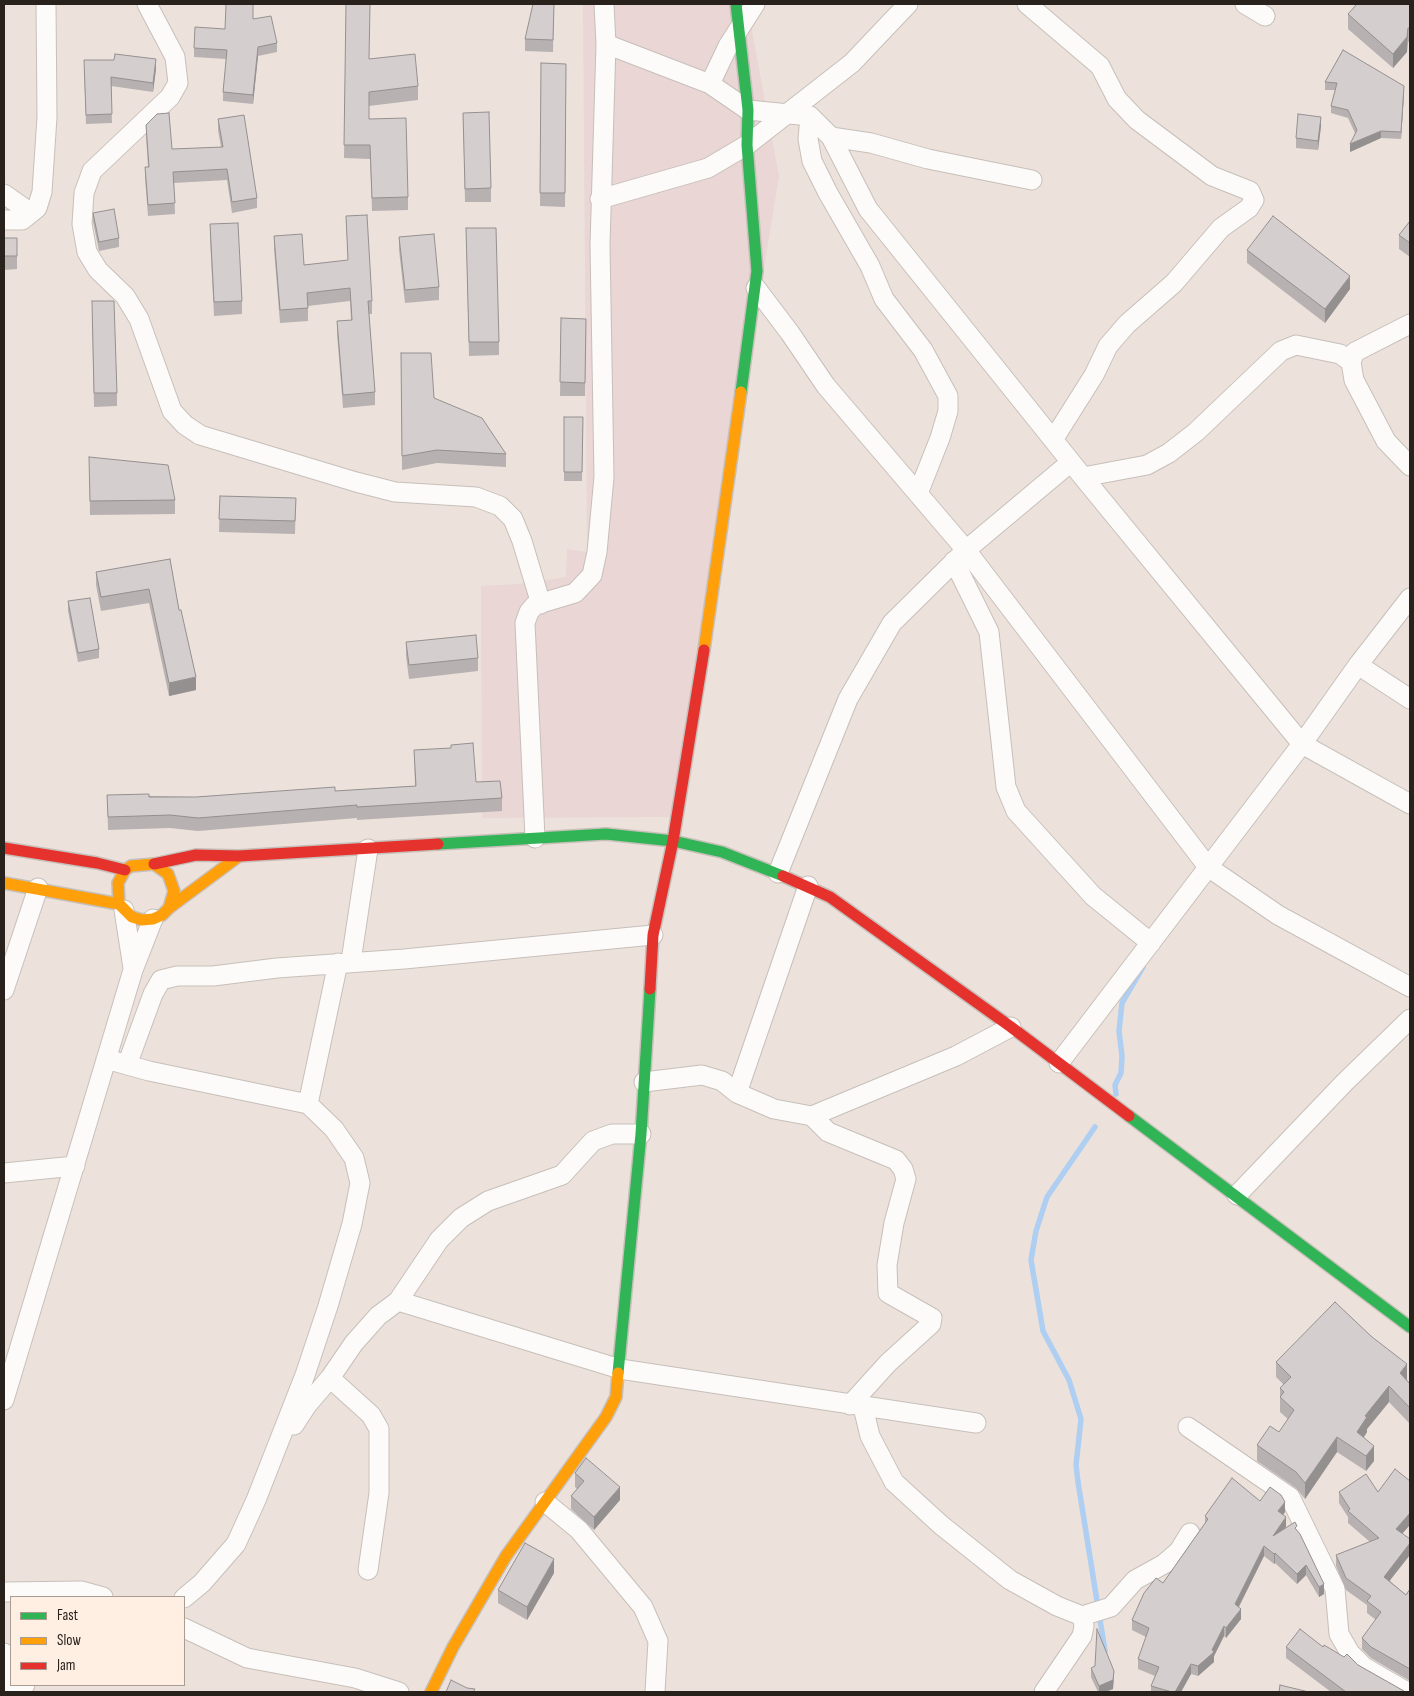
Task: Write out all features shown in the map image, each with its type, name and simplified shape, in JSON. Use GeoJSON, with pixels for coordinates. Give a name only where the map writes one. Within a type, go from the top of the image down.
{"type":"FeatureCollection","features":[{"type":"Feature","properties":{"kind":"main road"},"geometry":{"type":"LineString","coordinates":[[431,1692],[447,1680],[453,1647],[506,1556],[606,1417],[616,1396],[641,1134],[653,935],[673,841],[695,711],[756,288],[757,271],[747,145],[748,110],[736,4]]}},
{"type":"Feature","properties":{"kind":"main road"},"geometry":{"type":"LineString","coordinates":[[240,856],[162,915],[153,919],[142,920],[132,917],[122,907],[117,898],[118,883],[125,870],[138,863],[154,864],[196,855],[240,856],[606,834],[673,841],[722,852],[778,873],[830,897],[1059,1063],[1410,1327]]}},
{"type":"Feature","properties":{"kind":"main road"},"geometry":{"type":"LineString","coordinates":[[4,848],[97,863],[125,870]]}},
{"type":"Feature","properties":{"kind":"main road"},"geometry":{"type":"LineString","coordinates":[[154,864],[168,874],[174,891],[169,908]]}},
{"type":"Feature","properties":{"kind":"main road"},"geometry":{"type":"LineString","coordinates":[[4,883],[38,888],[122,907]]}},
{"type":"Feature","properties":{"kind":"street"},"geometry":{"type":"LineString","coordinates":[[4,220],[22,220],[37,208],[42,192],[47,117],[46,4]]}},
{"type":"Feature","properties":{"kind":"street"},"geometry":{"type":"LineString","coordinates":[[147,4],[175,57],[178,83],[170,97],[92,171],[84,193],[82,224],[87,252],[98,270],[125,296],[139,319],[172,410],[185,425],[200,435],[356,482],[395,492],[476,497],[500,506],[512,520],[522,541],[541,604]]}},
{"type":"Feature","properties":{"kind":"street"},"geometry":{"type":"LineString","coordinates":[[535,838],[525,623],[529,612],[535,605],[575,593],[592,576],[598,552],[604,478],[600,199],[606,44],[604,4]]}},
{"type":"Feature","properties":{"kind":"street"},"geometry":{"type":"LineString","coordinates":[[710,84],[738,29],[755,4]]}},
{"type":"Feature","properties":{"kind":"street"},"geometry":{"type":"LineString","coordinates":[[600,199],[708,168],[747,145],[852,63],[908,4]]}},
{"type":"Feature","properties":{"kind":"street"},"geometry":{"type":"LineString","coordinates":[[1027,4],[1100,66],[1117,99],[1137,120],[1212,176],[1250,190],[1254,200],[1249,208],[1220,228],[1174,283],[1127,324],[1108,346],[1094,375],[1053,440]]}},
{"type":"Feature","properties":{"kind":"street"},"geometry":{"type":"LineString","coordinates":[[1246,4],[1265,16]]}},
{"type":"Feature","properties":{"kind":"street"},"geometry":{"type":"LineString","coordinates":[[606,44],[710,84],[748,110],[789,112],[810,116],[831,137],[868,209],[1077,470],[1302,744],[1410,804]]}},
{"type":"Feature","properties":{"kind":"street"},"geometry":{"type":"LineString","coordinates":[[810,116],[808,139],[812,161],[870,266],[884,300],[923,350],[948,396],[948,411],[940,438],[919,492]]}},
{"type":"Feature","properties":{"kind":"street"},"geometry":{"type":"LineString","coordinates":[[831,137],[871,143],[928,159],[1032,180]]}},
{"type":"Feature","properties":{"kind":"street"},"geometry":{"type":"LineString","coordinates":[[4,194],[31,213]]}},
{"type":"Feature","properties":{"kind":"street"},"geometry":{"type":"LineString","coordinates":[[756,288],[790,333],[826,386],[919,492],[960,556],[1208,867],[1278,915],[1410,987]]}},
{"type":"Feature","properties":{"kind":"street"},"geometry":{"type":"LineString","coordinates":[[1410,324],[1354,352],[1351,362],[1354,380],[1386,441],[1410,466]]}},
{"type":"Feature","properties":{"kind":"street"},"geometry":{"type":"LineString","coordinates":[[778,873],[848,699],[892,623],[960,556],[1077,470],[1147,465],[1169,453],[1196,432],[1282,351],[1296,345],[1340,354],[1351,362]]}},
{"type":"Feature","properties":{"kind":"street"},"geometry":{"type":"LineString","coordinates":[[960,556],[989,632],[1006,787],[1016,811],[1093,896],[1151,942]]}},
{"type":"Feature","properties":{"kind":"street"},"geometry":{"type":"LineString","coordinates":[[1059,1063],[1302,744],[1358,665],[1410,598]]}},
{"type":"Feature","properties":{"kind":"street"},"geometry":{"type":"LineString","coordinates":[[1358,665],[1410,699]]}},
{"type":"Feature","properties":{"kind":"street"},"geometry":{"type":"LineString","coordinates":[[308,1104],[344,962],[368,849]]}},
{"type":"Feature","properties":{"kind":"street"},"geometry":{"type":"LineString","coordinates":[[737,1093],[808,886]]}},
{"type":"Feature","properties":{"kind":"street"},"geometry":{"type":"LineString","coordinates":[[4,990],[38,888]]}},
{"type":"Feature","properties":{"kind":"street"},"geometry":{"type":"LineString","coordinates":[[122,907],[133,970]]}},
{"type":"Feature","properties":{"kind":"street"},"geometry":{"type":"LineString","coordinates":[[4,1400],[76,1166],[133,970],[153,919]]}},
{"type":"Feature","properties":{"kind":"street"},"geometry":{"type":"LineString","coordinates":[[127,1064],[160,980],[178,976],[212,976],[344,962],[404,959],[653,935]]}},
{"type":"Feature","properties":{"kind":"street"},"geometry":{"type":"LineString","coordinates":[[1237,1196],[1345,1082],[1410,1019]]}},
{"type":"Feature","properties":{"kind":"street"},"geometry":{"type":"LineString","coordinates":[[644,1082],[702,1075],[722,1081],[737,1093],[774,1109],[812,1116],[956,1056],[1011,1028]]}},
{"type":"Feature","properties":{"kind":"street"},"geometry":{"type":"LineString","coordinates":[[106,1059],[308,1104],[334,1129],[354,1158],[360,1183],[352,1224],[328,1306],[276,1451],[236,1544],[202,1583],[185,1597]]}},
{"type":"Feature","properties":{"kind":"street"},"geometry":{"type":"LineString","coordinates":[[812,1116],[828,1132],[896,1160],[903,1169],[906,1179],[894,1223],[887,1265],[888,1292],[932,1318],[931,1324],[888,1363],[857,1406]]}},
{"type":"Feature","properties":{"kind":"street"},"geometry":{"type":"LineString","coordinates":[[276,1451],[307,1405],[330,1378],[354,1342],[378,1316],[398,1301],[439,1240],[461,1218],[488,1201],[562,1175],[593,1141],[612,1134],[641,1134]]}},
{"type":"Feature","properties":{"kind":"street"},"geometry":{"type":"LineString","coordinates":[[4,1173],[76,1166]]}},
{"type":"Feature","properties":{"kind":"street"},"geometry":{"type":"LineString","coordinates":[[398,1301],[620,1369],[976,1423]]}},
{"type":"Feature","properties":{"kind":"street"},"geometry":{"type":"LineString","coordinates":[[330,1378],[371,1415],[379,1429],[379,1493],[368,1570]]}},
{"type":"Feature","properties":{"kind":"street"},"geometry":{"type":"LineString","coordinates":[[857,1406],[894,1482],[941,1525],[1010,1580],[1057,1606],[1084,1615],[1111,1608],[1135,1580],[1164,1564],[1179,1551],[1190,1533]]}},
{"type":"Feature","properties":{"kind":"street"},"geometry":{"type":"LineString","coordinates":[[1188,1427],[1263,1476],[1290,1497],[1335,1589],[1339,1634],[1350,1654],[1364,1667],[1406,1686]]}},
{"type":"Feature","properties":{"kind":"street"},"geometry":{"type":"LineString","coordinates":[[545,1502],[579,1530],[643,1607],[658,1641],[655,1692]]}},
{"type":"Feature","properties":{"kind":"street"},"geometry":{"type":"LineString","coordinates":[[4,1592],[95,1596]]}},
{"type":"Feature","properties":{"kind":"street"},"geometry":{"type":"LineString","coordinates":[[1044,1692],[1082,1636],[1084,1615]]}},
{"type":"Feature","properties":{"kind":"street"},"geometry":{"type":"LineString","coordinates":[[185,1628],[247,1658],[355,1678],[399,1692]]}},
{"type":"Feature","properties":{"kind":"street"},"geometry":{"type":"LineString","coordinates":[[4,1653],[9,1692]]}},
{"type":"Feature","properties":{"kind":"shaded area"},"geometry":{"type":"Polygon","coordinates":[[[583,4],[747,4],[779,176],[675,817],[482,818],[481,586],[518,584],[566,577],[567,549],[587,552],[583,4]]]}},
{"type":"Feature","properties":{"kind":"building"},"geometry":{"type":"Polygon","coordinates":[[[226,4],[253,4],[253,19],[271,16],[277,43],[258,47],[253,95],[223,92],[227,50],[194,48],[195,27],[225,29],[226,4]]]}},
{"type":"Feature","properties":{"kind":"building"},"geometry":{"type":"Polygon","coordinates":[[[346,4],[370,4],[369,59],[415,54],[418,86],[369,92],[369,119],[406,118],[408,197],[372,198],[370,145],[344,145],[346,4]]]}},
{"type":"Feature","properties":{"kind":"building"},"geometry":{"type":"Polygon","coordinates":[[[533,4],[554,4],[553,40],[525,39],[533,4]]]}},
{"type":"Feature","properties":{"kind":"building"},"geometry":{"type":"Polygon","coordinates":[[[1357,4],[1410,4],[1410,28],[1408,28],[1407,37],[1393,54],[1348,14],[1357,4]]]}},
{"type":"Feature","properties":{"kind":"building"},"geometry":{"type":"Polygon","coordinates":[[[1343,50],[1404,86],[1401,132],[1381,131],[1350,144],[1357,130],[1348,110],[1331,106],[1337,83],[1325,82],[1343,50]]]}},
{"type":"Feature","properties":{"kind":"building"},"geometry":{"type":"Polygon","coordinates":[[[115,54],[156,59],[153,83],[111,77],[112,114],[86,115],[84,60],[114,60],[115,54]]]}},
{"type":"Feature","properties":{"kind":"building"},"geometry":{"type":"Polygon","coordinates":[[[541,63],[566,64],[565,193],[540,193],[541,63]]]}},
{"type":"Feature","properties":{"kind":"building"},"geometry":{"type":"Polygon","coordinates":[[[489,112],[491,188],[465,189],[463,113],[489,112]]]}},
{"type":"Feature","properties":{"kind":"building"},"geometry":{"type":"Polygon","coordinates":[[[169,113],[172,149],[223,147],[218,119],[244,115],[257,198],[232,202],[227,169],[173,172],[175,203],[148,205],[145,167],[149,167],[146,125],[157,114],[169,113]]]}},
{"type":"Feature","properties":{"kind":"building"},"geometry":{"type":"Polygon","coordinates":[[[1298,114],[1321,117],[1318,141],[1296,138],[1298,114]]]}},
{"type":"Feature","properties":{"kind":"building"},"geometry":{"type":"Polygon","coordinates":[[[114,209],[119,238],[99,242],[93,213],[114,209]]]}},
{"type":"Feature","properties":{"kind":"building"},"geometry":{"type":"Polygon","coordinates":[[[367,215],[372,301],[368,301],[375,392],[343,395],[337,321],[352,320],[350,288],[307,293],[308,308],[280,310],[274,236],[302,234],[304,265],[348,260],[346,216],[367,215]]]}},
{"type":"Feature","properties":{"kind":"building"},"geometry":{"type":"Polygon","coordinates":[[[1273,216],[1350,276],[1325,309],[1247,250],[1273,216]]]}},
{"type":"Feature","properties":{"kind":"building"},"geometry":{"type":"Polygon","coordinates":[[[1410,221],[1410,243],[1399,235],[1410,221]]]}},
{"type":"Feature","properties":{"kind":"building"},"geometry":{"type":"Polygon","coordinates":[[[238,223],[242,301],[214,302],[210,224],[238,223]]]}},
{"type":"Feature","properties":{"kind":"building"},"geometry":{"type":"Polygon","coordinates":[[[466,228],[496,228],[499,342],[469,342],[466,228]]]}},
{"type":"Feature","properties":{"kind":"building"},"geometry":{"type":"Polygon","coordinates":[[[434,234],[439,287],[405,290],[399,237],[434,234]]]}},
{"type":"Feature","properties":{"kind":"building"},"geometry":{"type":"Polygon","coordinates":[[[4,238],[17,238],[17,256],[4,256],[4,238]]]}},
{"type":"Feature","properties":{"kind":"building"},"geometry":{"type":"Polygon","coordinates":[[[92,301],[114,301],[117,393],[94,393],[92,301]]]}},
{"type":"Feature","properties":{"kind":"building"},"geometry":{"type":"Polygon","coordinates":[[[561,318],[586,319],[585,383],[560,382],[561,318]]]}},
{"type":"Feature","properties":{"kind":"building"},"geometry":{"type":"Polygon","coordinates":[[[401,353],[431,353],[434,398],[482,418],[506,454],[437,450],[402,456],[401,353]]]}},
{"type":"Feature","properties":{"kind":"building"},"geometry":{"type":"Polygon","coordinates":[[[564,417],[583,417],[582,472],[564,472],[564,417]]]}},
{"type":"Feature","properties":{"kind":"building"},"geometry":{"type":"Polygon","coordinates":[[[89,457],[168,465],[175,500],[90,501],[89,457]]]}},
{"type":"Feature","properties":{"kind":"building"},"geometry":{"type":"Polygon","coordinates":[[[220,496],[296,498],[295,521],[219,519],[220,496]]]}},
{"type":"Feature","properties":{"kind":"building"},"geometry":{"type":"Polygon","coordinates":[[[170,559],[179,610],[181,610],[196,677],[169,683],[149,589],[101,597],[96,572],[170,559]]]}},
{"type":"Feature","properties":{"kind":"building"},"geometry":{"type":"Polygon","coordinates":[[[90,598],[99,649],[78,653],[68,601],[90,598]]]}},
{"type":"Feature","properties":{"kind":"building"},"geometry":{"type":"Polygon","coordinates":[[[476,635],[478,658],[409,665],[406,642],[476,635]]]}},
{"type":"Feature","properties":{"kind":"building"},"geometry":{"type":"Polygon","coordinates":[[[473,743],[476,782],[500,781],[502,798],[357,807],[357,805],[198,818],[170,815],[108,817],[107,795],[149,794],[149,797],[196,797],[335,787],[335,791],[416,786],[414,750],[451,748],[451,745],[473,743]]]}},
{"type":"Feature","properties":{"kind":"building"},"geometry":{"type":"Polygon","coordinates":[[[1335,1302],[1372,1337],[1407,1364],[1400,1373],[1410,1384],[1410,1406],[1389,1386],[1365,1416],[1367,1417],[1357,1432],[1374,1446],[1366,1456],[1337,1437],[1305,1483],[1296,1472],[1257,1445],[1270,1426],[1279,1432],[1294,1410],[1280,1397],[1284,1392],[1280,1388],[1291,1377],[1276,1362],[1335,1302]]]}},
{"type":"Feature","properties":{"kind":"building"},"geometry":{"type":"Polygon","coordinates":[[[586,1458],[620,1487],[594,1517],[571,1496],[584,1481],[575,1473],[586,1458]]]}},
{"type":"Feature","properties":{"kind":"building"},"geometry":{"type":"Polygon","coordinates":[[[1395,1469],[1410,1481],[1410,1513],[1396,1529],[1410,1539],[1410,1543],[1384,1577],[1406,1595],[1410,1589],[1410,1669],[1371,1647],[1362,1638],[1381,1612],[1367,1601],[1371,1596],[1346,1578],[1336,1555],[1379,1538],[1348,1511],[1350,1509],[1339,1492],[1366,1474],[1378,1492],[1395,1469]]]}},
{"type":"Feature","properties":{"kind":"building"},"geometry":{"type":"Polygon","coordinates":[[[1232,1478],[1260,1501],[1270,1487],[1281,1495],[1285,1502],[1278,1511],[1286,1517],[1273,1536],[1295,1522],[1297,1526],[1295,1528],[1300,1534],[1324,1584],[1319,1587],[1306,1565],[1297,1574],[1275,1553],[1264,1546],[1235,1604],[1241,1609],[1226,1628],[1224,1626],[1212,1650],[1214,1652],[1198,1666],[1191,1664],[1175,1692],[1151,1686],[1159,1667],[1138,1659],[1149,1628],[1132,1620],[1144,1593],[1156,1578],[1163,1583],[1208,1519],[1205,1516],[1232,1478]]]}},
{"type":"Feature","properties":{"kind":"building"},"geometry":{"type":"Polygon","coordinates":[[[525,1543],[554,1559],[527,1607],[498,1590],[525,1543]]]}},
{"type":"Feature","properties":{"kind":"building"},"geometry":{"type":"Polygon","coordinates":[[[1097,1629],[1114,1671],[1113,1680],[1099,1686],[1091,1668],[1095,1666],[1097,1629]]]}},
{"type":"Feature","properties":{"kind":"building"},"geometry":{"type":"Polygon","coordinates":[[[1300,1629],[1323,1647],[1324,1645],[1344,1657],[1347,1654],[1358,1665],[1404,1691],[1346,1692],[1286,1647],[1300,1629]]]}},
{"type":"Feature","properties":{"kind":"building"},"geometry":{"type":"Polygon","coordinates":[[[451,1680],[467,1688],[475,1689],[473,1692],[446,1692],[451,1680]]]}},
{"type":"Feature","properties":{"kind":"building"},"geometry":{"type":"Polygon","coordinates":[[[1280,1685],[1309,1692],[1279,1692],[1280,1685]]]}},
{"type":"Feature","properties":{"kind":"waterway"},"geometry":{"type":"LineString","coordinates":[[1116,1094],[1115,1085],[1121,1073],[1122,1056],[1119,1031],[1122,1003],[1143,967]]}},
{"type":"Feature","properties":{"kind":"waterway"},"geometry":{"type":"LineString","coordinates":[[1095,1127],[1047,1197],[1036,1231],[1031,1260],[1043,1331],[1069,1380],[1081,1419],[1076,1465],[1105,1651]]}},
{"type":"Feature","properties":{"kind":"traffic: fast"},"geometry":{"type":"LineString","coordinates":[[736,4],[748,110],[747,145],[757,271],[741,392]]}},
{"type":"Feature","properties":{"kind":"traffic: fast"},"geometry":{"type":"LineString","coordinates":[[438,844],[606,834],[673,841],[722,852],[783,876]]}},
{"type":"Feature","properties":{"kind":"traffic: fast"},"geometry":{"type":"LineString","coordinates":[[618,1373],[641,1134],[650,989]]}},
{"type":"Feature","properties":{"kind":"traffic: fast"},"geometry":{"type":"LineString","coordinates":[[1129,1116],[1410,1327]]}},
{"type":"Feature","properties":{"kind":"traffic: slow"},"geometry":{"type":"LineString","coordinates":[[704,650],[741,392]]}},
{"type":"Feature","properties":{"kind":"traffic: slow"},"geometry":{"type":"LineString","coordinates":[[169,908],[239,856]]}},
{"type":"Feature","properties":{"kind":"traffic: slow"},"geometry":{"type":"LineString","coordinates":[[4,883],[119,904],[132,917],[142,920],[153,919],[162,915],[169,908],[174,891],[168,874],[154,864],[131,866],[125,870],[118,883],[119,904]]}},
{"type":"Feature","properties":{"kind":"traffic: slow"},"geometry":{"type":"LineString","coordinates":[[431,1692],[453,1647],[506,1556],[606,1417],[616,1397],[618,1373]]}},
{"type":"Feature","properties":{"kind":"traffic: jam"},"geometry":{"type":"LineString","coordinates":[[650,989],[653,935],[673,841],[704,650]]}},
{"type":"Feature","properties":{"kind":"traffic: jam"},"geometry":{"type":"LineString","coordinates":[[154,864],[196,855],[239,856],[438,844]]}},
{"type":"Feature","properties":{"kind":"traffic: jam"},"geometry":{"type":"LineString","coordinates":[[4,848],[97,863],[125,870]]}},
{"type":"Feature","properties":{"kind":"traffic: jam"},"geometry":{"type":"LineString","coordinates":[[783,876],[830,897],[1011,1027],[1129,1116]]}}]}
